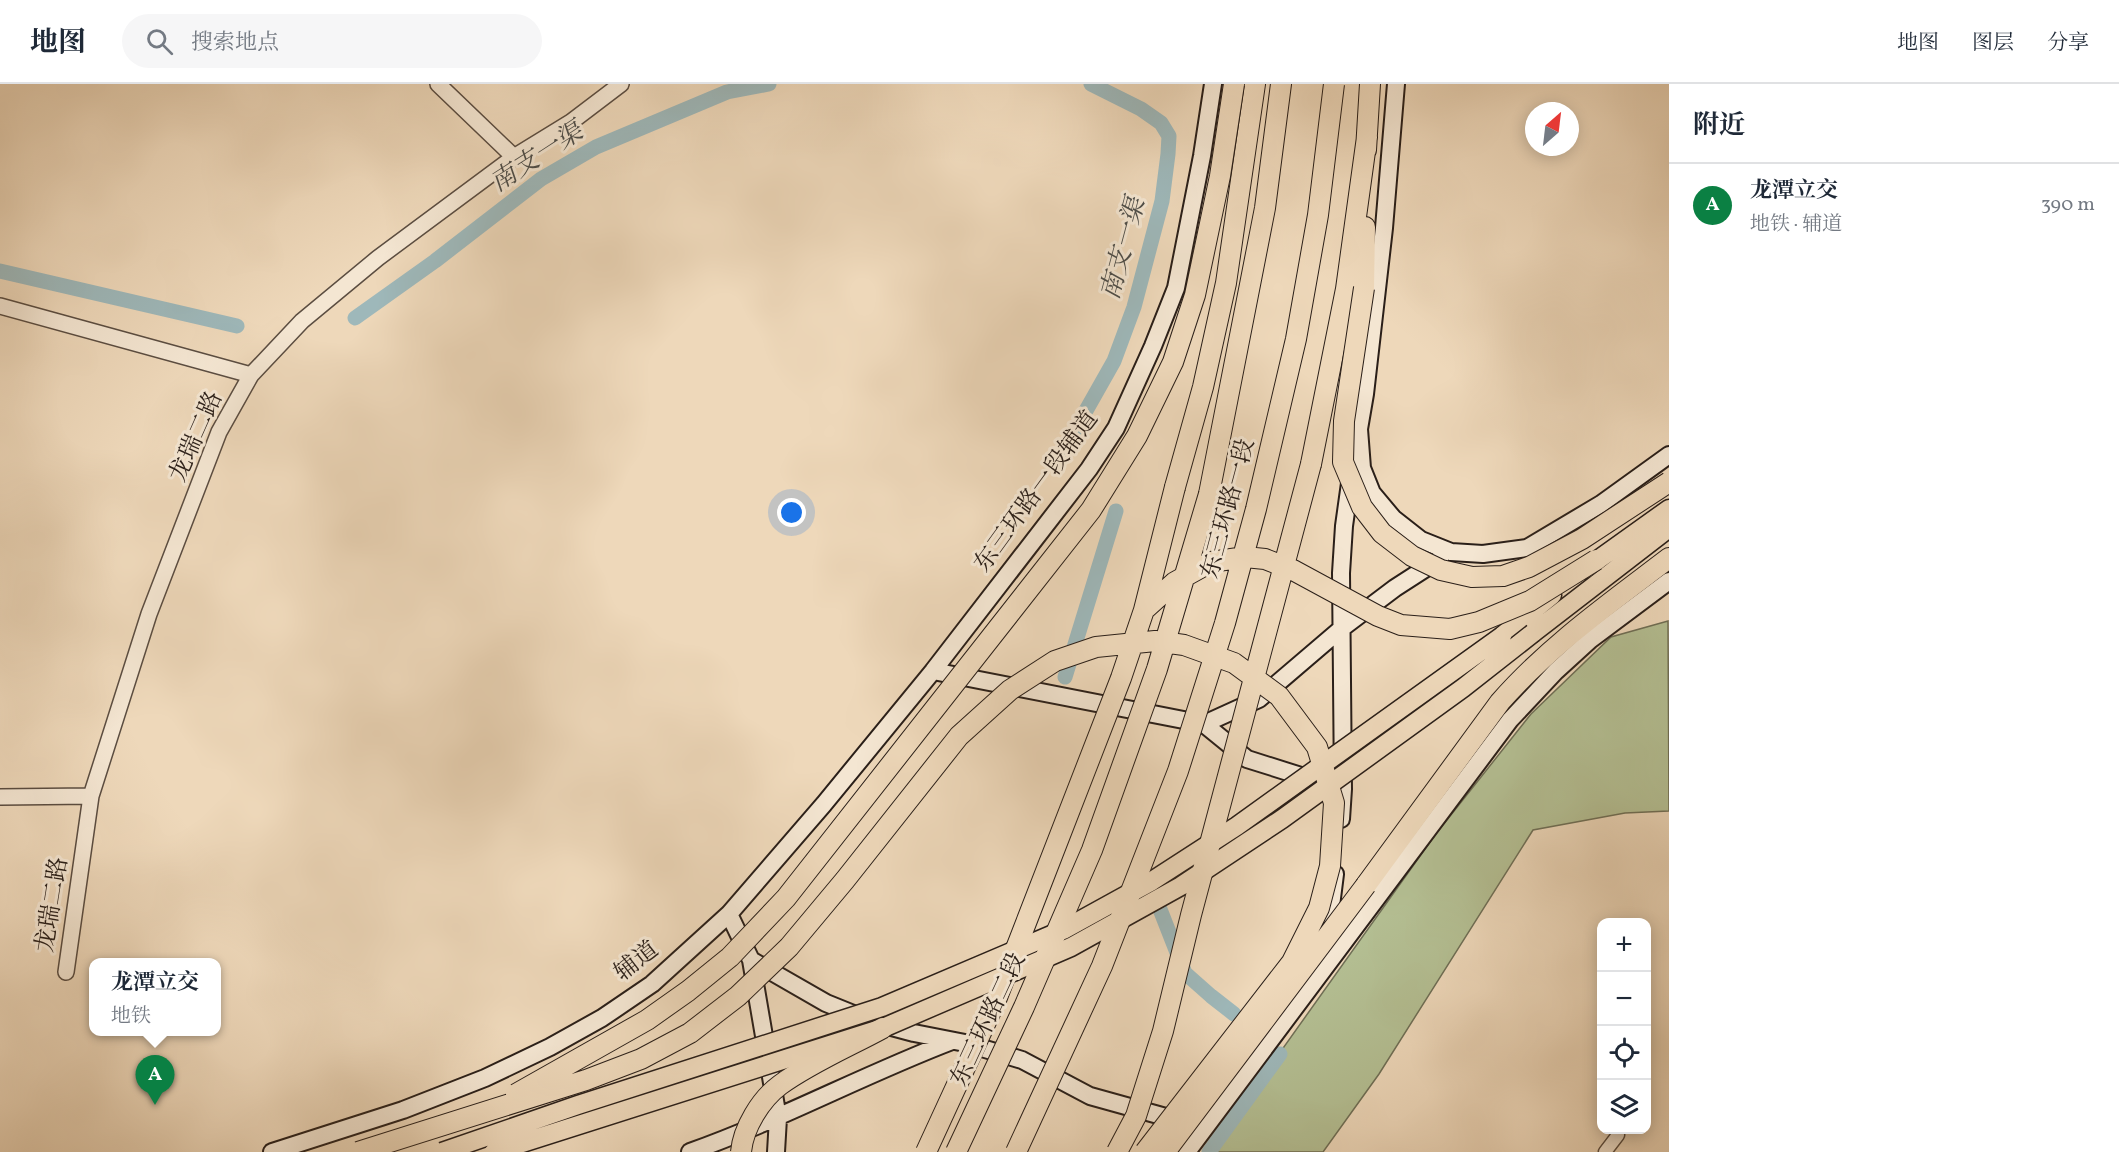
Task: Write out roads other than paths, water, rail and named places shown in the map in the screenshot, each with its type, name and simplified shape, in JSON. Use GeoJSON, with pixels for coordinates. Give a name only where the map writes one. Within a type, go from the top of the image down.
{"type":"FeatureCollection","features":[{"type":"Feature","properties":{"kind":"highway"},"geometry":{"type":"LineString","coordinates":[[483,1112],[579,1056],[647,1020],[730,957],[786,898],[1091,510],[1137,436],[1173,362],[1196,295],[1220,176],[1234,84]]}},
{"type":"Feature","properties":{"kind":"highway"},"geometry":{"type":"LineString","coordinates":[[926,1152],[996,1000],[1089,761],[1144,610],[1203,387],[1226,283],[1255,84]]}},
{"type":"Feature","properties":{"kind":"highway","name":"东三环路一段"},"geometry":{"type":"LineString","coordinates":[[1066,909],[1092,850],[1157,669],[1209,494],[1264,208],[1281,84]]}},
{"type":"Feature","properties":{"kind":"highway","name":"东三环路一段"},"geometry":{"type":"LineString","coordinates":[[1016,1152],[1102,966],[1178,771],[1225,622],[1259,498],[1296,339],[1318,215],[1335,84]]}},
{"type":"Feature","properties":{"kind":"highway"},"geometry":{"type":"LineString","coordinates":[[1117,1152],[1136,1116],[1163,1031],[1194,903],[1311,464],[1346,289],[1366,137],[1370,84]]}},
{"type":"Feature","properties":{"kind":"highway"},"geometry":{"type":"LineString","coordinates":[[1366,137],[1364,288],[1344,421],[1343,462],[1362,507],[1382,533],[1412,556],[1441,570],[1472,578],[1503,576],[1529,567],[1582,539],[1669,482]]}},
{"type":"Feature","properties":{"kind":"highway"},"geometry":{"type":"LineString","coordinates":[[1144,610],[1176,582],[1211,562],[1245,557],[1265,559],[1293,570],[1378,616],[1401,625],[1450,629],[1479,622],[1530,601],[1596,560]]}},
{"type":"Feature","properties":{"kind":"highway"},"geometry":{"type":"LineString","coordinates":[[1165,1152],[1500,702],[1523,675],[1569,634],[1669,558]]}},
{"type":"Feature","properties":{"kind":"highway"},"geometry":{"type":"LineString","coordinates":[[358,1152],[608,1071],[641,1059],[690,1033],[738,996],[789,947],[845,880],[958,736],[1010,690],[1055,661],[1096,647],[1155,641],[1184,645],[1234,663],[1279,696],[1317,747],[1334,803],[1330,866],[1319,908],[1292,963],[1145,1152]]}},
{"type":"Feature","properties":{"kind":"highway","name":"东三环路二段"},"geometry":{"type":"LineString","coordinates":[[956,1152],[1024,1007],[1066,909]]}},
{"type":"Feature","properties":{"kind":"highway"},"geometry":{"type":"LineString","coordinates":[[741,1152],[751,1122],[764,1101],[778,1086],[883,1028]]}},
{"type":"Feature","properties":{"kind":"main road","name":"东三环路一段辅道"},"geometry":{"type":"LineString","coordinates":[[933,671],[1089,469],[1116,428],[1154,346],[1176,288],[1198,178],[1213,84]]}},
{"type":"Feature","properties":{"kind":"main road"},"geometry":{"type":"LineString","coordinates":[[1322,971],[1339,843],[1343,789],[1341,573],[1344,526],[1365,393],[1384,228],[1396,84]]}},
{"type":"Feature","properties":{"kind":"main road"},"geometry":{"type":"LineString","coordinates":[[1359,429],[1362,468],[1372,493],[1393,518],[1421,540],[1451,552],[1483,554],[1527,548],[1601,504],[1669,455]]}},
{"type":"Feature","properties":{"kind":"main road"},"geometry":{"type":"LineString","coordinates":[[442,1152],[578,1105],[882,1007],[1063,930],[1152,881],[1238,826],[1502,636],[1596,560],[1669,509]]}},
{"type":"Feature","properties":{"kind":"main road"},"geometry":{"type":"LineString","coordinates":[[494,1152],[883,1028],[1071,947],[1181,886],[1282,819],[1463,688],[1669,528]]}},
{"type":"Feature","properties":{"kind":"main road"},"geometry":{"type":"LineString","coordinates":[[1204,724],[1259,699],[1342,628],[1395,588],[1451,552]]}},
{"type":"Feature","properties":{"kind":"main road"},"geometry":{"type":"LineString","coordinates":[[1187,1152],[1510,720],[1556,671],[1590,640],[1669,581]]}},
{"type":"Feature","properties":{"kind":"main road"},"geometry":{"type":"LineString","coordinates":[[933,671],[1204,724],[1247,759],[1343,789]]}},
{"type":"Feature","properties":{"kind":"main road","name":"辅道"},"geometry":{"type":"LineString","coordinates":[[272,1152],[403,1110],[485,1078],[550,1047],[602,1018],[652,984],[729,914],[824,804],[933,671]]}},
{"type":"Feature","properties":{"kind":"main road"},"geometry":{"type":"LineString","coordinates":[[729,914],[751,960],[778,1118],[776,1152]]}},
{"type":"Feature","properties":{"kind":"main road"},"geometry":{"type":"LineString","coordinates":[[751,960],[826,1003],[873,1022],[965,1043],[1022,1060],[1090,1096],[1204,1128]]}},
{"type":"Feature","properties":{"kind":"main road"},"geometry":{"type":"LineString","coordinates":[[690,1152],[778,1118],[952,1041]]}},
{"type":"Feature","properties":{"kind":"street"},"geometry":{"type":"LineString","coordinates":[[438,84],[514,157]]}},
{"type":"Feature","properties":{"kind":"street","name":"龙瑞二路"},"geometry":{"type":"LineString","coordinates":[[66,972],[91,796],[153,603],[219,432],[251,375],[302,321],[378,258],[514,157],[571,122],[621,84]]}},
{"type":"Feature","properties":{"kind":"street"},"geometry":{"type":"LineString","coordinates":[[0,306],[251,375]]}},
{"type":"Feature","properties":{"kind":"street"},"geometry":{"type":"LineString","coordinates":[[0,797],[91,796]]}},
{"type":"Feature","properties":{"kind":"street"},"geometry":{"type":"LineString","coordinates":[[1605,1152],[1618,1135]]}},
{"type":"Feature","properties":{"kind":"waterway","name":"南支一渠"},"geometry":{"type":"LineString","coordinates":[[355,318],[435,261],[541,179],[596,147],[727,92],[769,84]]}},
{"type":"Feature","properties":{"kind":"waterway","name":"南支一渠"},"geometry":{"type":"LineString","coordinates":[[1062,453],[1114,361],[1134,307],[1162,201],[1168,154],[1169,136],[1161,123],[1141,109],[1091,84]]}},
{"type":"Feature","properties":{"kind":"waterway","name":"南支一渠"},"geometry":{"type":"LineString","coordinates":[[0,271],[237,326]]}},
{"type":"Feature","properties":{"kind":"waterway","name":"南支一渠"},"geometry":{"type":"LineString","coordinates":[[1065,677],[1116,511]]}},
{"type":"Feature","properties":{"kind":"waterway","name":"南支一渠"},"geometry":{"type":"LineString","coordinates":[[1154,894],[1185,973],[1234,1014]]}},
{"type":"Feature","properties":{"kind":"waterway","name":"南支一渠"},"geometry":{"type":"LineString","coordinates":[[1209,1152],[1280,1054]]}},
{"type":"Feature","properties":{"kind":"place","name":"龙潭立交"},"geometry":{"type":"Point","coordinates":[155,1105]}}]}
